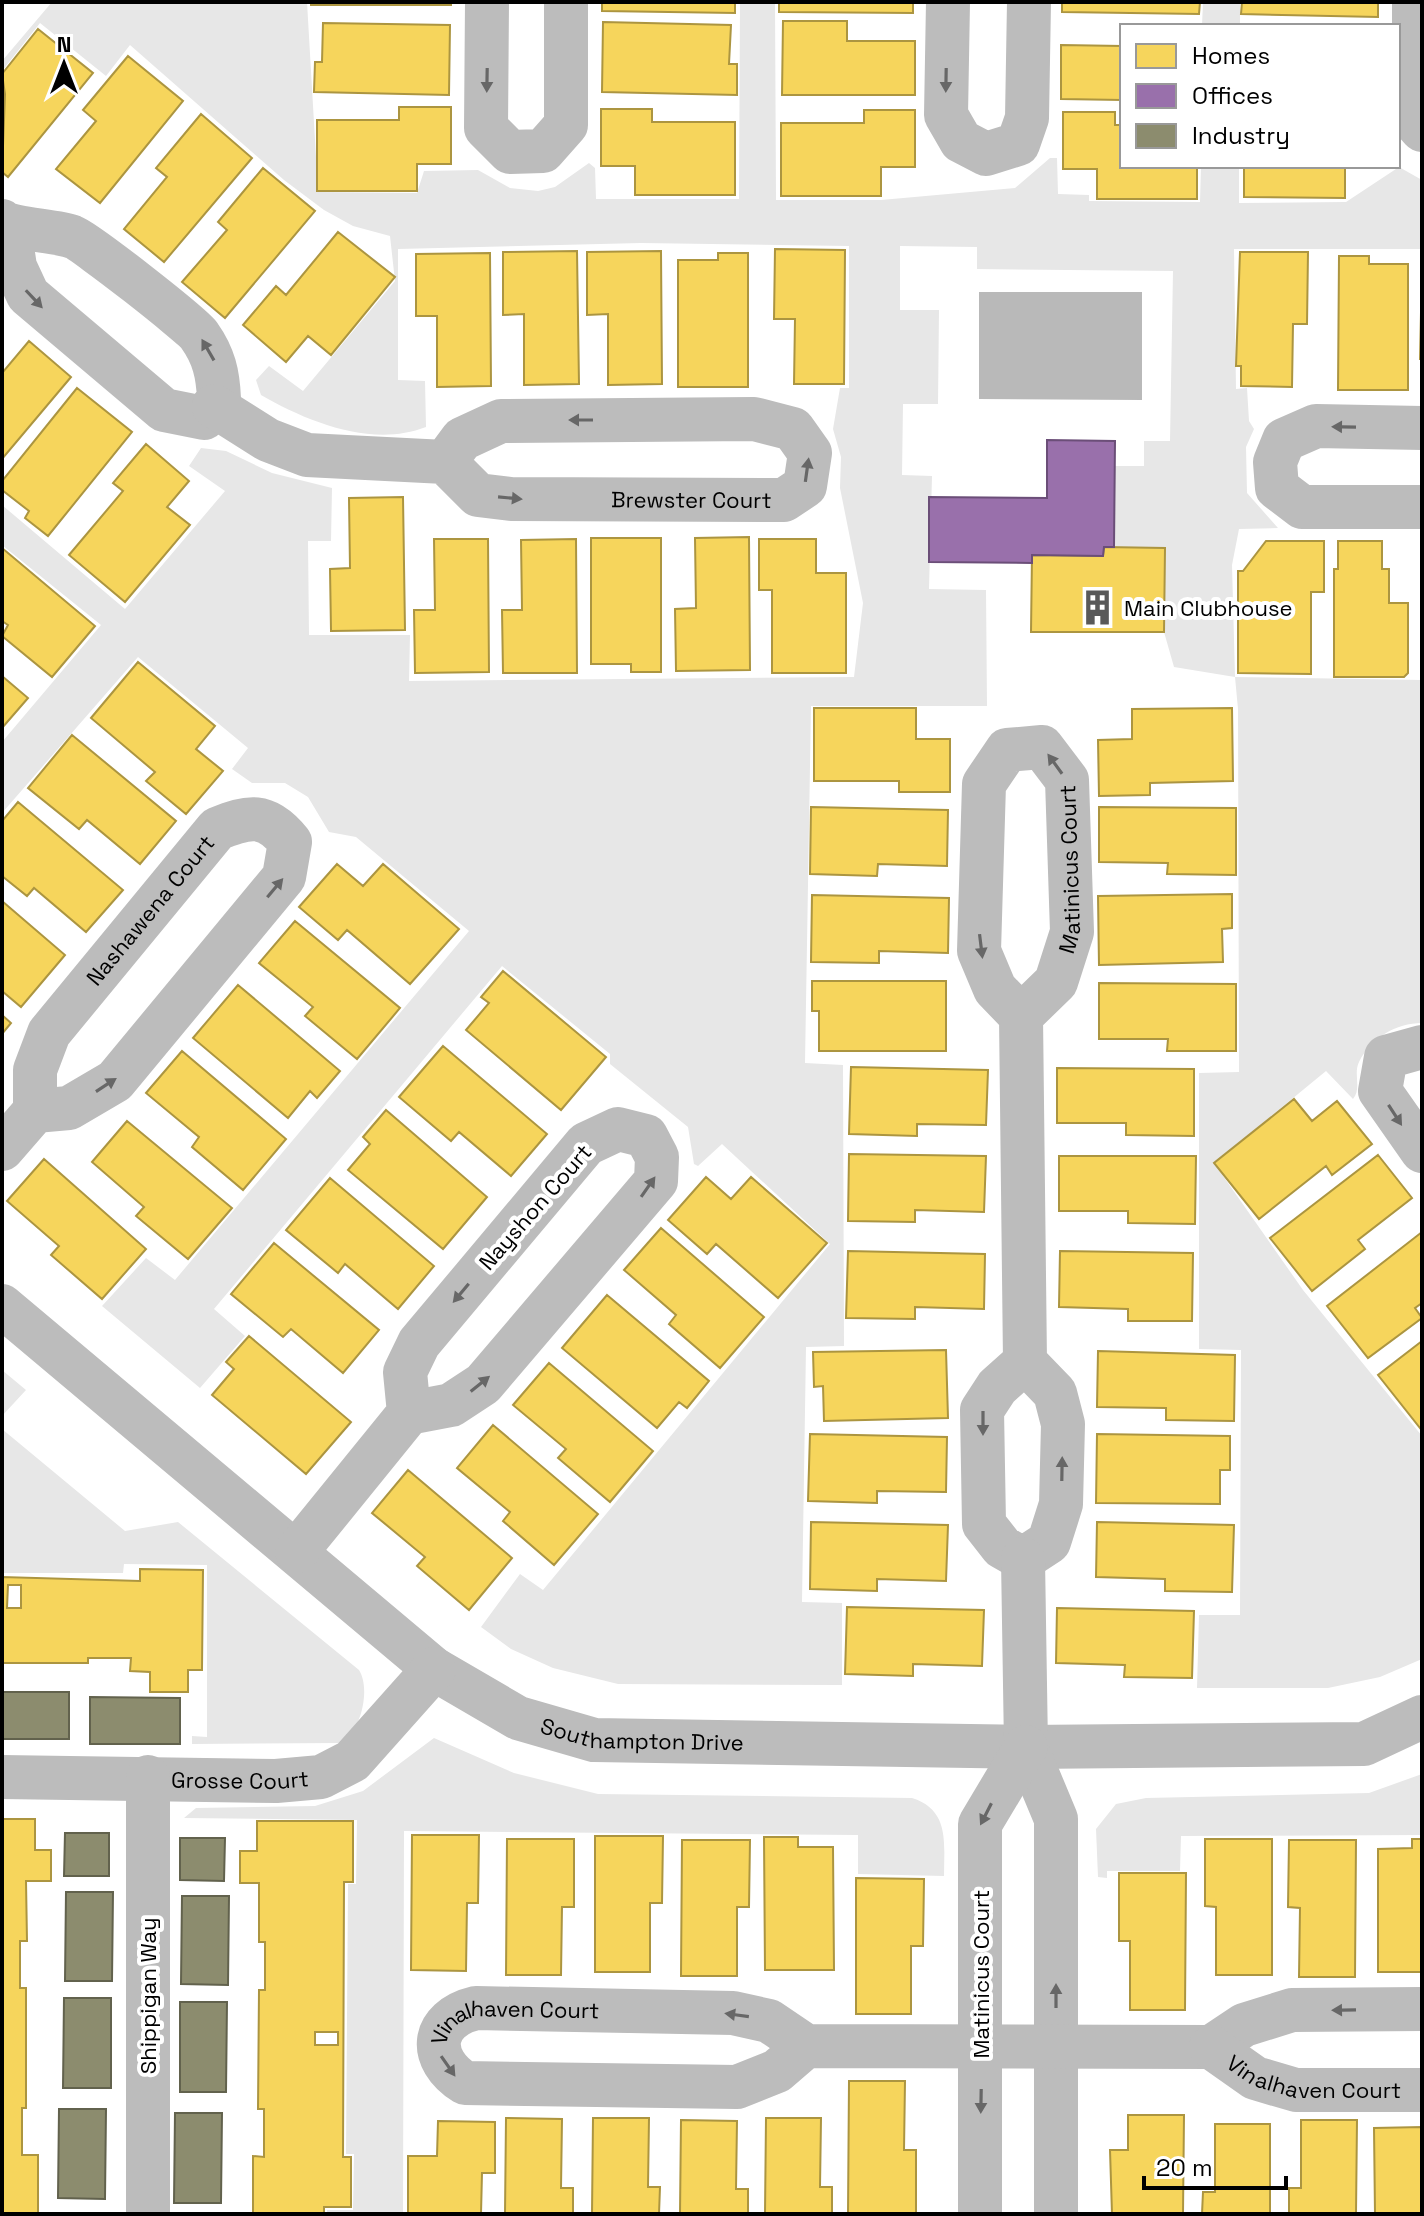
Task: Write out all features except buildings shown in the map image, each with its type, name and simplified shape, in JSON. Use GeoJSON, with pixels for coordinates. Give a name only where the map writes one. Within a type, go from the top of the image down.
{"type":"FeatureCollection","features":[{"type":"Feature","properties":{"kind":"street"},"geometry":{"type":"LineString","coordinates":[[487,2],[486,128],[510,152],[543,151],[566,125],[566,2]]}},
{"type":"Feature","properties":{"kind":"street"},"geometry":{"type":"LineString","coordinates":[[948,2],[946,115],[961,141],[986,154],[1018,144],[1027,118],[1029,2]]}},
{"type":"Feature","properties":{"kind":"street"},"geometry":{"type":"LineString","coordinates":[[1414,2],[1414,121],[1422,130]]}},
{"type":"Feature","properties":{"kind":"street"},"geometry":{"type":"LineString","coordinates":[[5,224],[41,228],[77,238],[198,333],[218,368],[219,399],[204,418],[164,410],[28,295],[15,267],[5,224]]}},
{"type":"Feature","properties":{"kind":"street"},"geometry":{"type":"LineString","coordinates":[[214,406],[268,440],[307,455],[445,462]]}},
{"type":"Feature","properties":{"kind":"street","name":"Brewster Court"},"geometry":{"type":"LineString","coordinates":[[754,419],[793,429],[810,453],[805,486],[784,500],[511,499],[478,495],[445,462],[462,439],[501,421],[754,419]]}},
{"type":"Feature","properties":{"kind":"street"},"geometry":{"type":"LineString","coordinates":[[1422,428],[1316,426],[1284,440],[1275,462],[1277,488],[1302,507],[1422,507]]}},
{"type":"Feature","properties":{"kind":"street","name":"Matinicus Court"},"geometry":{"type":"LineString","coordinates":[[1042,747],[1067,780],[1072,932],[1056,982],[1021,1016],[995,989],[979,951],[984,784],[1007,750],[1042,747]]}},
{"type":"Feature","properties":{"kind":"street","name":"Nashawena Court"},"geometry":{"type":"LineString","coordinates":[[247,817],[277,826],[290,842],[284,877],[115,1081],[69,1108],[35,1111],[35,1070],[49,1033],[217,829],[247,817]]}},
{"type":"Feature","properties":{"kind":"street"},"geometry":{"type":"LineString","coordinates":[[1021,1016],[1025,1362],[1055,1393],[1063,1424],[1061,1504],[1049,1542],[1023,1559]]}},
{"type":"Feature","properties":{"kind":"street"},"geometry":{"type":"LineString","coordinates":[[1422,1047],[1386,1057],[1380,1091],[1422,1151]]}},
{"type":"Feature","properties":{"kind":"street"},"geometry":{"type":"LineString","coordinates":[[2,1149],[35,1111]]}},
{"type":"Feature","properties":{"kind":"street","name":"Nayshon Court"},"geometry":{"type":"LineString","coordinates":[[618,1129],[646,1136],[657,1157],[656,1181],[494,1372],[483,1384],[451,1405],[409,1413],[405,1372],[419,1343],[586,1144],[618,1129]]}},
{"type":"Feature","properties":{"kind":"street","name":"Southampton Drive"},"geometry":{"type":"LineString","coordinates":[[2,1306],[434,1669],[518,1718],[594,1740],[1026,1747],[1364,1744],[1422,1717]]}},
{"type":"Feature","properties":{"kind":"street"},"geometry":{"type":"LineString","coordinates":[[1023,1559],[1002,1547],[984,1524],[982,1410],[997,1387],[1025,1362]]}},
{"type":"Feature","properties":{"kind":"street"},"geometry":{"type":"LineString","coordinates":[[297,1551],[409,1413]]}},
{"type":"Feature","properties":{"kind":"street"},"geometry":{"type":"LineString","coordinates":[[1023,1559],[1026,1747],[1056,1819],[1056,2214]]}},
{"type":"Feature","properties":{"kind":"street","name":"Grosse Court"},"geometry":{"type":"LineString","coordinates":[[2,1777],[276,1781],[321,1777],[352,1761],[434,1669]]}},
{"type":"Feature","properties":{"kind":"street","name":"Matinicus Court"},"geometry":{"type":"LineString","coordinates":[[980,2214],[980,1824],[1026,1747]]}},
{"type":"Feature","properties":{"kind":"street","name":"Shippigan Way"},"geometry":{"type":"LineString","coordinates":[[148,1777],[148,2214]]}},
{"type":"Feature","properties":{"kind":"street","name":"Vinalhaven Court"},"geometry":{"type":"LineString","coordinates":[[806,2046],[777,2071],[737,2087],[465,2083],[443,2065],[438,2046],[442,2028],[456,2013],[476,2008],[733,2013],[769,2021],[806,2046],[982,2047],[1211,2047],[1244,2025],[1292,2010],[1422,2009]]}},
{"type":"Feature","properties":{"kind":"street","name":"Vinalhaven Court"},"geometry":{"type":"LineString","coordinates":[[1211,2047],[1255,2078],[1296,2090],[1422,2090]]}},
{"type":"Feature","properties":{"kind":"shaded area"},"geometry":{"type":"Polygon","coordinates":[[[52,2],[307,2],[318,192],[417,193],[424,171],[478,170],[510,188],[538,191],[555,187],[589,163],[595,168],[596,199],[739,199],[740,2],[775,2],[776,200],[881,200],[1015,188],[1050,158],[1057,158],[1058,194],[1089,195],[1089,201],[1200,202],[1201,168],[1239,168],[1239,203],[1346,202],[1400,168],[1422,180],[1422,249],[1234,249],[1236,389],[1247,388],[1249,421],[1254,429],[1246,447],[1247,493],[1278,528],[1239,529],[1232,565],[1235,677],[1174,667],[1164,632],[1164,548],[1114,547],[1115,466],[1144,466],[1144,441],[1170,441],[1173,271],[977,269],[977,247],[900,246],[900,310],[939,310],[938,404],[903,404],[902,475],[932,476],[929,589],[986,590],[987,706],[811,706],[805,1063],[843,1065],[844,1346],[806,1347],[802,1602],[842,1603],[842,1685],[618,1684],[553,1668],[511,1649],[481,1627],[520,1574],[543,1590],[830,1244],[722,1144],[698,1166],[694,1164],[688,1127],[610,1064],[610,1054],[502,966],[214,1309],[245,1336],[200,1388],[102,1306],[146,1258],[175,1280],[469,931],[356,837],[329,832],[308,797],[285,783],[252,783],[232,769],[248,748],[138,657],[2,813],[2,742],[101,625],[2,545],[2,505],[125,609],[225,491],[189,466],[201,448],[226,451],[272,473],[332,488],[331,541],[308,541],[309,635],[410,635],[409,681],[854,677],[863,603],[840,488],[841,457],[833,429],[840,388],[849,388],[849,246],[641,243],[398,249],[398,380],[425,381],[426,427],[384,435],[341,429],[320,423],[261,395],[256,380],[269,366],[303,391],[395,281],[390,236],[353,226],[324,210],[284,180],[130,45],[106,76],[40,23],[2,71],[2,61],[52,2]]]}},
{"type":"Feature","properties":{"kind":"shaded area"},"geometry":{"type":"Polygon","coordinates":[[[1203,2],[1240,2],[1240,24],[1202,24],[1203,2]]]}},
{"type":"Feature","properties":{"kind":"shaded area"},"geometry":{"type":"Polygon","coordinates":[[[979,292],[1142,292],[1142,400],[979,399],[979,292]]]}},
{"type":"Feature","properties":{"kind":"shaded area"},"geometry":{"type":"Polygon","coordinates":[[[1235,677],[1422,680],[1422,1023],[1394,1029],[1370,1046],[1357,1067],[1357,1090],[1353,1099],[1326,1071],[1214,1163],[1303,1290],[1422,1436],[1422,1659],[1380,1677],[1328,1688],[1197,1688],[1199,1615],[1240,1615],[1241,1350],[1199,1349],[1199,1073],[1239,1072],[1238,709],[1235,677]]]}},
{"type":"Feature","properties":{"kind":"shaded area"},"geometry":{"type":"Polygon","coordinates":[[[2,1370],[26,1390],[2,1416],[2,1370]]]}},
{"type":"Feature","properties":{"kind":"shaded area"},"geometry":{"type":"Polygon","coordinates":[[[2,1429],[125,1531],[178,1522],[359,1670],[364,1699],[359,1720],[348,1737],[341,1743],[192,1744],[192,1736],[207,1737],[207,1565],[124,1564],[123,1573],[2,1573],[2,1429]]]}},
{"type":"Feature","properties":{"kind":"shaded area"},"geometry":{"type":"Polygon","coordinates":[[[434,1738],[514,1773],[598,1794],[912,1798],[924,1803],[939,1819],[944,1840],[944,1876],[858,1874],[858,1835],[404,1831],[403,2214],[327,2214],[327,2210],[353,2210],[354,2154],[346,2154],[348,1884],[356,1884],[357,1820],[184,1818],[196,1808],[315,1806],[363,1791],[434,1738]]]}},
{"type":"Feature","properties":{"kind":"shaded area"},"geometry":{"type":"Polygon","coordinates":[[[1422,1774],[1422,1835],[1181,1836],[1180,1871],[1107,1871],[1107,1878],[1098,1877],[1096,1829],[1116,1804],[1146,1798],[1369,1793],[1422,1774]]]}},
{"type":"Feature","properties":{"kind":"place","name":"Main Clubhouse"},"geometry":{"type":"Point","coordinates":[1098,608]}}]}
